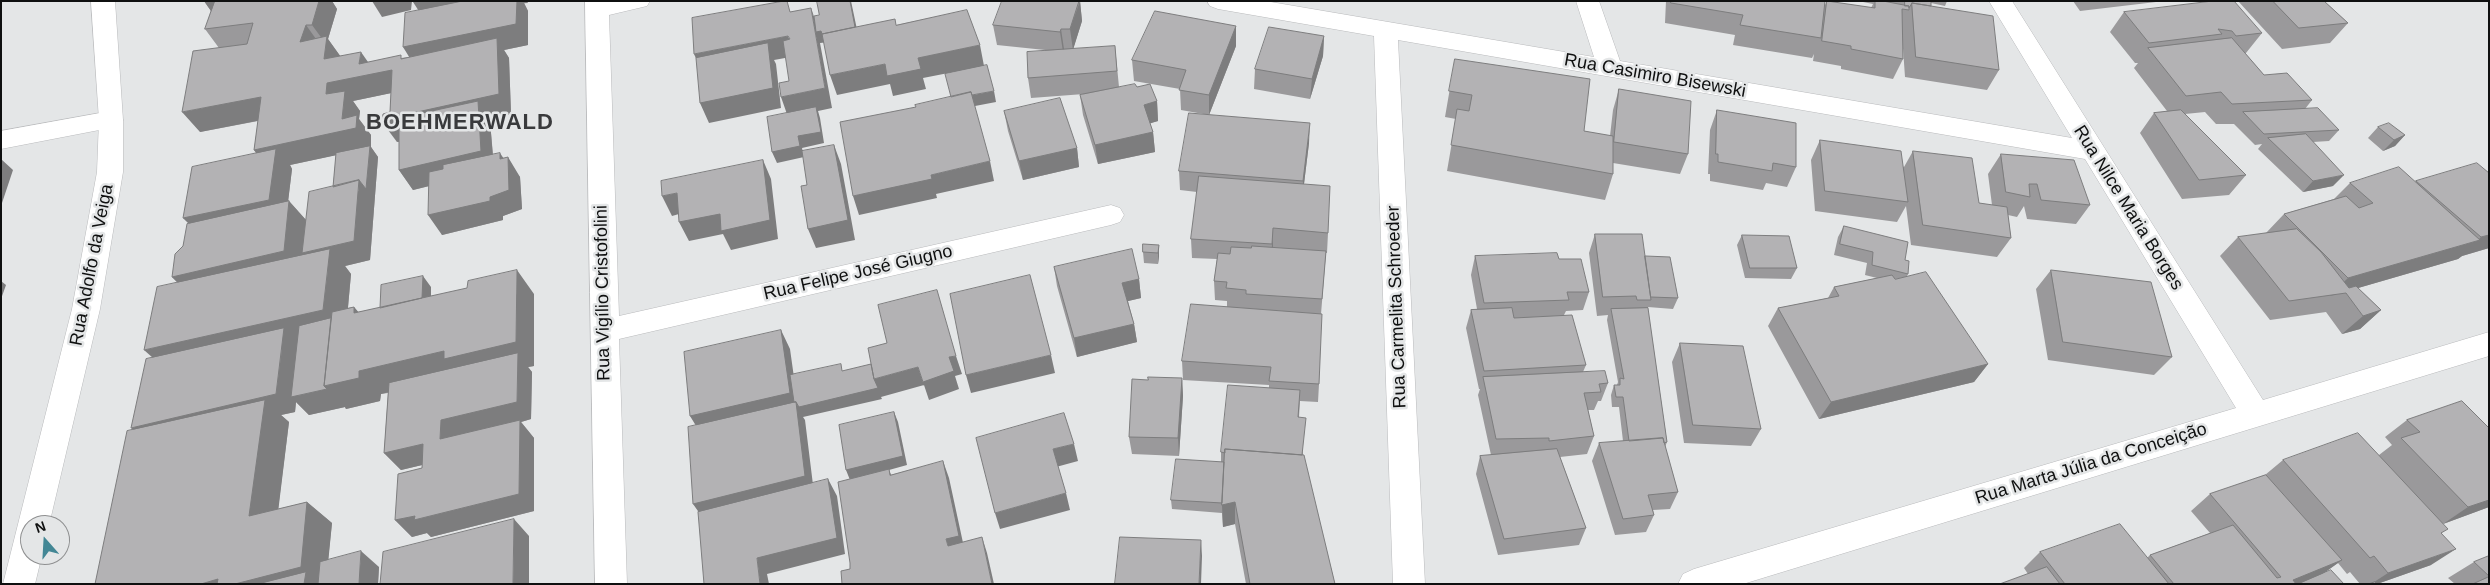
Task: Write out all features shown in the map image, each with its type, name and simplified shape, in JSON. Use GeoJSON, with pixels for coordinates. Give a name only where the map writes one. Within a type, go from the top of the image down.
{"type":"FeatureCollection","features":[{"type":"Feature","properties":{"kind":"street","name":"Rua Adolfo da Veiga"},"geometry":{"type":"LineString","coordinates":[[35,515],[86,309],[102,227],[110,172],[111,120],[104,1]]}},
{"type":"Feature","properties":{"kind":"street"},"geometry":{"type":"LineString","coordinates":[[597,5],[639,1]]}},
{"type":"Feature","properties":{"kind":"street","name":"Rua Casimiro Bisewski"},"geometry":{"type":"LineString","coordinates":[[1218,1],[2093,150]]}},
{"type":"Feature","properties":{"kind":"street"},"geometry":{"type":"LineString","coordinates":[[1587,1],[1610,68]]}},
{"type":"Feature","properties":{"kind":"street","name":"Rua Nilce Maria Borges"},"geometry":{"type":"LineString","coordinates":[[2000,1],[2256,414]]}},
{"type":"Feature","properties":{"kind":"street","name":"Rua Vigílio Cristofolini"},"geometry":{"type":"LineString","coordinates":[[597,5],[610,584]]}},
{"type":"Feature","properties":{"kind":"street","name":"Rua Carmelita Schroeder"},"geometry":{"type":"LineString","coordinates":[[1386,30],[1409,584]]}},
{"type":"Feature","properties":{"kind":"street"},"geometry":{"type":"LineString","coordinates":[[1,140],[111,120]]}},
{"type":"Feature","properties":{"kind":"street","name":"Rua Felipe José Giugno"},"geometry":{"type":"LineString","coordinates":[[604,331],[1111,215]]}},
{"type":"Feature","properties":{"kind":"street","name":"Rua Marta Júlia da Conceição"},"geometry":{"type":"LineString","coordinates":[[1694,584],[2489,344]]}},
{"type":"Feature","properties":{"kind":"street"},"geometry":{"type":"LineString","coordinates":[[19,584],[23,565]]}},
{"type":"Feature","properties":{"kind":"building"},"geometry":{"type":"Polygon","coordinates":[[[215,1],[319,1],[312,25],[306,25],[300,42],[327,36],[324,59],[361,52],[359,64],[401,55],[401,59],[497,38],[499,94],[399,116],[399,118],[382,122],[383,114],[390,112],[392,70],[327,83],[326,94],[345,91],[342,119],[357,115],[356,128],[254,150],[261,97],[182,112],[193,51],[247,44],[253,23],[205,29],[215,1]]]}},
{"type":"Feature","properties":{"kind":"building"},"geometry":{"type":"Polygon","coordinates":[[[463,1],[517,1],[516,24],[403,47],[405,13],[463,1]]]}},
{"type":"Feature","properties":{"kind":"building"},"geometry":{"type":"Polygon","coordinates":[[[787,1],[790,12],[811,8],[825,88],[781,97],[779,83],[789,81],[783,41],[790,39],[788,36],[694,54],[692,18],[787,1]]]}},
{"type":"Feature","properties":{"kind":"building"},"geometry":{"type":"Polygon","coordinates":[[[817,1],[850,1],[855,27],[822,34],[821,31],[816,32],[814,16],[819,15],[817,1]]]}},
{"type":"Feature","properties":{"kind":"building"},"geometry":{"type":"Polygon","coordinates":[[[1002,1],[1079,1],[1070,29],[1061,29],[1060,32],[993,25],[1002,1]]]}},
{"type":"Feature","properties":{"kind":"building"},"geometry":{"type":"Polygon","coordinates":[[[1671,1],[1825,1],[1821,38],[1740,25],[1743,15],[1671,3],[1671,1]]]}},
{"type":"Feature","properties":{"kind":"building"},"geometry":{"type":"Polygon","coordinates":[[[1827,1],[1875,8],[1875,1],[1909,6],[1909,10],[1902,9],[1903,59],[1851,49],[1851,46],[1822,41],[1827,1]]]}},
{"type":"Feature","properties":{"kind":"building"},"geometry":{"type":"Polygon","coordinates":[[[1905,1],[1931,1],[1931,6],[1912,3],[1909,8],[1909,6],[1905,6],[1905,1]]]}},
{"type":"Feature","properties":{"kind":"building"},"geometry":{"type":"Polygon","coordinates":[[[2213,1],[2234,1],[2262,33],[2236,36],[2232,31],[2218,29],[2222,34],[2149,43],[2124,12],[2213,1]]]}},
{"type":"Feature","properties":{"kind":"building"},"geometry":{"type":"Polygon","coordinates":[[[2273,1],[2324,1],[2348,23],[2299,28],[2273,1]]]}},
{"type":"Feature","properties":{"kind":"building"},"geometry":{"type":"Polygon","coordinates":[[[1912,3],[1993,16],[1999,70],[1916,57],[1912,3]]]}},
{"type":"Feature","properties":{"kind":"building"},"geometry":{"type":"Polygon","coordinates":[[[967,10],[980,45],[918,58],[921,69],[887,76],[885,64],[830,75],[822,34],[895,19],[896,25],[967,10]]]}},
{"type":"Feature","properties":{"kind":"building"},"geometry":{"type":"Polygon","coordinates":[[[1155,11],[1236,26],[1209,95],[1179,90],[1186,70],[1132,60],[1155,11]]]}},
{"type":"Feature","properties":{"kind":"building"},"geometry":{"type":"Polygon","coordinates":[[[1269,27],[1324,36],[1312,79],[1255,69],[1269,27]]]}},
{"type":"Feature","properties":{"kind":"building"},"geometry":{"type":"Polygon","coordinates":[[[2232,38],[2264,75],[2287,73],[2312,100],[2232,104],[2221,92],[2186,96],[2148,48],[2232,38]]]}},
{"type":"Feature","properties":{"kind":"building"},"geometry":{"type":"Polygon","coordinates":[[[768,43],[773,88],[700,103],[696,58],[768,43]]]}},
{"type":"Feature","properties":{"kind":"building"},"geometry":{"type":"Polygon","coordinates":[[[1115,46],[1117,71],[1028,78],[1027,52],[1115,46]]]}},
{"type":"Feature","properties":{"kind":"building"},"geometry":{"type":"Polygon","coordinates":[[[1455,59],[1590,79],[1584,131],[1613,136],[1613,174],[1451,145],[1457,109],[1469,111],[1472,95],[1449,91],[1455,59]]]}},
{"type":"Feature","properties":{"kind":"building"},"geometry":{"type":"Polygon","coordinates":[[[987,65],[994,91],[972,95],[971,92],[951,97],[945,74],[987,65]]]}},
{"type":"Feature","properties":{"kind":"building"},"geometry":{"type":"Polygon","coordinates":[[[1135,84],[1137,87],[1150,84],[1157,101],[1144,105],[1153,132],[1095,145],[1080,95],[1135,84]]]}},
{"type":"Feature","properties":{"kind":"building"},"geometry":{"type":"Polygon","coordinates":[[[1619,89],[1691,101],[1688,154],[1614,142],[1619,89]]]}},
{"type":"Feature","properties":{"kind":"building"},"geometry":{"type":"Polygon","coordinates":[[[971,92],[990,161],[931,175],[932,179],[853,196],[840,122],[916,107],[915,105],[971,92]]]}},
{"type":"Feature","properties":{"kind":"building"},"geometry":{"type":"Polygon","coordinates":[[[1060,98],[1077,148],[1019,161],[1004,111],[1060,98]]]}},
{"type":"Feature","properties":{"kind":"building"},"geometry":{"type":"Polygon","coordinates":[[[478,101],[481,151],[399,170],[399,118],[478,101]]]}},
{"type":"Feature","properties":{"kind":"building"},"geometry":{"type":"Polygon","coordinates":[[[816,107],[821,132],[798,136],[800,146],[772,152],[767,117],[816,107]]]}},
{"type":"Feature","properties":{"kind":"building"},"geometry":{"type":"Polygon","coordinates":[[[2318,108],[2339,130],[2264,134],[2243,112],[2318,108]]]}},
{"type":"Feature","properties":{"kind":"building"},"geometry":{"type":"Polygon","coordinates":[[[1717,110],[1796,123],[1796,167],[1773,163],[1772,171],[1718,162],[1718,154],[1716,154],[1717,110]]]}},
{"type":"Feature","properties":{"kind":"building"},"geometry":{"type":"Polygon","coordinates":[[[2181,110],[2246,175],[2199,180],[2154,113],[2181,110]]]}},
{"type":"Feature","properties":{"kind":"building"},"geometry":{"type":"Polygon","coordinates":[[[1189,113],[1310,123],[1303,181],[1179,171],[1189,113]]]}},
{"type":"Feature","properties":{"kind":"building"},"geometry":{"type":"Polygon","coordinates":[[[2389,123],[2405,135],[2394,140],[2378,127],[2389,123]]]}},
{"type":"Feature","properties":{"kind":"building"},"geometry":{"type":"Polygon","coordinates":[[[2306,134],[2344,175],[2313,181],[2268,138],[2306,134]]]}},
{"type":"Feature","properties":{"kind":"building"},"geometry":{"type":"Polygon","coordinates":[[[1820,140],[1901,151],[1908,202],[1825,191],[1820,140]]]}},
{"type":"Feature","properties":{"kind":"building"},"geometry":{"type":"Polygon","coordinates":[[[834,145],[848,220],[808,229],[801,186],[807,185],[802,151],[834,145]]]}},
{"type":"Feature","properties":{"kind":"building"},"geometry":{"type":"Polygon","coordinates":[[[370,146],[366,189],[359,180],[333,187],[336,153],[370,146]]]}},
{"type":"Feature","properties":{"kind":"building"},"geometry":{"type":"Polygon","coordinates":[[[276,149],[269,200],[183,218],[192,167],[276,149]]]}},
{"type":"Feature","properties":{"kind":"building"},"geometry":{"type":"Polygon","coordinates":[[[1913,151],[1972,158],[1979,203],[2007,207],[2011,238],[1923,225],[1913,151]]]}},
{"type":"Feature","properties":{"kind":"building"},"geometry":{"type":"Polygon","coordinates":[[[500,153],[500,159],[508,157],[509,190],[490,197],[490,201],[428,215],[429,172],[443,169],[443,165],[500,153]]]}},
{"type":"Feature","properties":{"kind":"building"},"geometry":{"type":"Polygon","coordinates":[[[2001,154],[2074,160],[2090,205],[2041,200],[2037,184],[2029,184],[2030,197],[2006,192],[2001,154]]]}},
{"type":"Feature","properties":{"kind":"building"},"geometry":{"type":"Polygon","coordinates":[[[763,160],[770,220],[721,231],[720,214],[679,222],[677,193],[662,196],[661,181],[763,160]]]}},
{"type":"Feature","properties":{"kind":"building"},"geometry":{"type":"Polygon","coordinates":[[[2477,163],[2489,173],[2489,235],[2481,237],[2416,181],[2477,163]]]}},
{"type":"Feature","properties":{"kind":"building"},"geometry":{"type":"Polygon","coordinates":[[[2399,167],[2480,240],[2348,278],[2284,214],[2346,196],[2359,208],[2373,203],[2350,183],[2399,167]]]}},
{"type":"Feature","properties":{"kind":"building"},"geometry":{"type":"Polygon","coordinates":[[[1199,176],[1330,186],[1328,233],[1273,228],[1272,244],[1191,239],[1199,176]]]}},
{"type":"Feature","properties":{"kind":"building"},"geometry":{"type":"Polygon","coordinates":[[[359,180],[354,241],[302,253],[309,192],[359,180]]]}},
{"type":"Feature","properties":{"kind":"building"},"geometry":{"type":"Polygon","coordinates":[[[289,201],[284,251],[172,277],[175,254],[183,246],[187,224],[289,201]]]}},
{"type":"Feature","properties":{"kind":"building"},"geometry":{"type":"Polygon","coordinates":[[[1844,226],[1908,242],[1905,260],[1909,261],[1908,274],[1872,265],[1873,252],[1840,244],[1844,226]]]}},
{"type":"Feature","properties":{"kind":"building"},"geometry":{"type":"Polygon","coordinates":[[[2297,229],[2321,252],[2349,288],[2356,286],[2381,310],[2363,316],[2346,293],[2289,301],[2238,237],[2297,229]]]}},
{"type":"Feature","properties":{"kind":"building"},"geometry":{"type":"Polygon","coordinates":[[[1595,234],[1642,234],[1651,300],[1637,300],[1636,296],[1603,297],[1595,234]]]}},
{"type":"Feature","properties":{"kind":"building"},"geometry":{"type":"Polygon","coordinates":[[[1742,235],[1789,236],[1797,268],[1750,268],[1742,235]]]}},
{"type":"Feature","properties":{"kind":"building"},"geometry":{"type":"Polygon","coordinates":[[[1143,244],[1159,245],[1158,253],[1143,252],[1143,244]]]}},
{"type":"Feature","properties":{"kind":"building"},"geometry":{"type":"Polygon","coordinates":[[[1252,246],[1326,251],[1322,299],[1246,294],[1246,290],[1226,288],[1227,282],[1214,281],[1218,253],[1230,254],[1231,247],[1251,248],[1252,246]]]}},
{"type":"Feature","properties":{"kind":"building"},"geometry":{"type":"Polygon","coordinates":[[[330,249],[323,310],[144,350],[157,287],[330,249]]]}},
{"type":"Feature","properties":{"kind":"building"},"geometry":{"type":"Polygon","coordinates":[[[1132,249],[1139,279],[1122,283],[1134,324],[1074,338],[1054,267],[1132,249]]]}},
{"type":"Feature","properties":{"kind":"building"},"geometry":{"type":"Polygon","coordinates":[[[1557,253],[1559,259],[1581,259],[1589,292],[1567,292],[1569,300],[1484,303],[1475,256],[1557,253]]]}},
{"type":"Feature","properties":{"kind":"building"},"geometry":{"type":"Polygon","coordinates":[[[1645,256],[1670,257],[1678,298],[1651,297],[1645,256]]]}},
{"type":"Feature","properties":{"kind":"building"},"geometry":{"type":"Polygon","coordinates":[[[517,270],[516,342],[444,359],[444,351],[359,371],[359,378],[324,386],[332,312],[354,307],[354,313],[467,288],[468,281],[517,270]]]}},
{"type":"Feature","properties":{"kind":"building"},"geometry":{"type":"Polygon","coordinates":[[[2051,270],[2151,282],[2172,357],[2063,342],[2051,270]]]}},
{"type":"Feature","properties":{"kind":"building"},"geometry":{"type":"Polygon","coordinates":[[[1926,272],[1988,364],[1831,402],[1778,308],[1839,296],[1834,287],[1892,275],[1895,279],[1926,272]]]}},
{"type":"Feature","properties":{"kind":"building"},"geometry":{"type":"Polygon","coordinates":[[[1030,275],[1051,355],[966,375],[950,294],[1030,275]]]}},
{"type":"Feature","properties":{"kind":"building"},"geometry":{"type":"Polygon","coordinates":[[[423,276],[422,298],[380,308],[381,285],[423,276]]]}},
{"type":"Feature","properties":{"kind":"building"},"geometry":{"type":"Polygon","coordinates":[[[937,290],[956,356],[949,357],[954,371],[923,382],[918,367],[874,379],[868,348],[887,343],[878,305],[937,290]]]}},
{"type":"Feature","properties":{"kind":"building"},"geometry":{"type":"Polygon","coordinates":[[[1191,304],[1322,314],[1319,384],[1269,381],[1271,367],[1182,361],[1191,304]]]}},
{"type":"Feature","properties":{"kind":"building"},"geometry":{"type":"Polygon","coordinates":[[[1512,308],[1514,318],[1572,315],[1586,365],[1484,371],[1471,310],[1512,308]]]}},
{"type":"Feature","properties":{"kind":"building"},"geometry":{"type":"Polygon","coordinates":[[[1648,308],[1667,442],[1664,443],[1663,438],[1629,441],[1623,397],[1616,397],[1614,385],[1620,385],[1620,378],[1624,379],[1611,309],[1648,308]]]}},
{"type":"Feature","properties":{"kind":"building"},"geometry":{"type":"Polygon","coordinates":[[[331,318],[324,386],[327,389],[291,397],[299,326],[331,318]]]}},
{"type":"Feature","properties":{"kind":"building"},"geometry":{"type":"Polygon","coordinates":[[[284,328],[276,394],[131,428],[146,359],[284,328]]]}},
{"type":"Feature","properties":{"kind":"building"},"geometry":{"type":"Polygon","coordinates":[[[781,330],[790,393],[690,416],[684,352],[781,330]]]}},
{"type":"Feature","properties":{"kind":"building"},"geometry":{"type":"Polygon","coordinates":[[[1680,343],[1743,346],[1761,429],[1693,425],[1680,343]]]}},
{"type":"Feature","properties":{"kind":"building"},"geometry":{"type":"Polygon","coordinates":[[[518,353],[517,402],[441,420],[440,439],[520,420],[519,494],[414,520],[415,516],[395,520],[398,474],[422,468],[423,444],[384,453],[389,383],[518,353]]]}},
{"type":"Feature","properties":{"kind":"building"},"geometry":{"type":"Polygon","coordinates":[[[841,364],[842,371],[871,364],[878,388],[799,407],[794,402],[790,375],[841,364]]]}},
{"type":"Feature","properties":{"kind":"building"},"geometry":{"type":"Polygon","coordinates":[[[1605,371],[1608,383],[1599,384],[1601,392],[1584,393],[1594,436],[1549,441],[1549,438],[1496,439],[1483,377],[1605,371]]]}},
{"type":"Feature","properties":{"kind":"building"},"geometry":{"type":"Polygon","coordinates":[[[1148,377],[1182,378],[1178,438],[1129,437],[1132,379],[1148,380],[1148,377]]]}},
{"type":"Feature","properties":{"kind":"building"},"geometry":{"type":"Polygon","coordinates":[[[1228,385],[1300,390],[1298,417],[1306,418],[1302,455],[1225,449],[1225,453],[1221,452],[1228,385]]]}},
{"type":"Feature","properties":{"kind":"building"},"geometry":{"type":"Polygon","coordinates":[[[265,400],[249,516],[307,502],[301,567],[235,584],[217,584],[218,579],[201,584],[95,584],[127,431],[265,400]]]}},
{"type":"Feature","properties":{"kind":"building"},"geometry":{"type":"Polygon","coordinates":[[[2462,401],[2489,428],[2489,500],[2468,507],[2401,438],[2420,432],[2407,420],[2462,401]]]}},
{"type":"Feature","properties":{"kind":"building"},"geometry":{"type":"Polygon","coordinates":[[[796,402],[805,476],[693,504],[688,427],[796,402]]]}},
{"type":"Feature","properties":{"kind":"building"},"geometry":{"type":"Polygon","coordinates":[[[894,412],[903,456],[846,470],[839,425],[894,412]]]}},
{"type":"Feature","properties":{"kind":"building"},"geometry":{"type":"Polygon","coordinates":[[[1064,413],[1074,444],[1053,449],[1066,493],[995,513],[976,438],[1064,413]]]}},
{"type":"Feature","properties":{"kind":"building"},"geometry":{"type":"Polygon","coordinates":[[[2358,433],[2448,529],[2441,533],[2456,549],[2388,573],[2374,556],[2370,558],[2283,460],[2358,433]]]}},
{"type":"Feature","properties":{"kind":"building"},"geometry":{"type":"Polygon","coordinates":[[[1663,438],[1678,492],[1648,495],[1654,515],[1623,519],[1599,443],[1663,438]]]}},
{"type":"Feature","properties":{"kind":"building"},"geometry":{"type":"Polygon","coordinates":[[[1225,449],[1304,455],[1335,584],[1250,584],[1235,502],[1222,505],[1225,449]]]}},
{"type":"Feature","properties":{"kind":"building"},"geometry":{"type":"Polygon","coordinates":[[[1557,449],[1586,528],[1504,539],[1480,456],[1557,449]]]}},
{"type":"Feature","properties":{"kind":"building"},"geometry":{"type":"Polygon","coordinates":[[[1176,459],[1224,462],[1222,503],[1171,500],[1176,459]]]}},
{"type":"Feature","properties":{"kind":"building"},"geometry":{"type":"Polygon","coordinates":[[[943,461],[959,536],[946,539],[948,546],[982,537],[992,584],[842,584],[841,571],[850,569],[850,563],[838,482],[889,469],[890,475],[943,461]]]}},
{"type":"Feature","properties":{"kind":"building"},"geometry":{"type":"Polygon","coordinates":[[[2266,475],[2342,560],[2293,580],[2296,584],[2174,584],[2150,555],[2233,525],[2277,578],[2281,577],[2210,494],[2266,475]]]}},
{"type":"Feature","properties":{"kind":"building"},"geometry":{"type":"Polygon","coordinates":[[[828,479],[837,538],[757,558],[760,584],[704,584],[698,512],[828,479]]]}},
{"type":"Feature","properties":{"kind":"building"},"geometry":{"type":"Polygon","coordinates":[[[514,519],[513,584],[380,584],[383,552],[514,519]]]}},
{"type":"Feature","properties":{"kind":"building"},"geometry":{"type":"Polygon","coordinates":[[[2120,524],[2169,584],[2065,584],[2040,552],[2120,524]]]}},
{"type":"Feature","properties":{"kind":"building"},"geometry":{"type":"Polygon","coordinates":[[[1120,537],[1201,540],[1199,584],[1115,584],[1120,537]]]}},
{"type":"Feature","properties":{"kind":"building"},"geometry":{"type":"Polygon","coordinates":[[[361,551],[359,584],[318,584],[320,562],[361,551]]]}},
{"type":"Feature","properties":{"kind":"building"},"geometry":{"type":"Polygon","coordinates":[[[2489,556],[2489,576],[2474,562],[2489,556]]]}},
{"type":"Feature","properties":{"kind":"building"},"geometry":{"type":"Polygon","coordinates":[[[2047,567],[2060,584],[2000,584],[2047,567]]]}},
{"type":"Feature","properties":{"kind":"building"},"geometry":{"type":"Polygon","coordinates":[[[2331,570],[2344,584],[2298,584],[2331,570]]]}},
{"type":"Feature","properties":{"kind":"building"},"geometry":{"type":"Polygon","coordinates":[[[306,572],[304,584],[258,584],[306,572]]]}},
{"type":"Feature","properties":{"kind":"building"},"geometry":{"type":"Polygon","coordinates":[[[2489,577],[2489,584],[2473,584],[2489,577]]]}},
{"type":"Feature","properties":{"kind":"district","name":"BOEHMERWALD"},"geometry":{"type":"Point","coordinates":[460,123]}}]}
